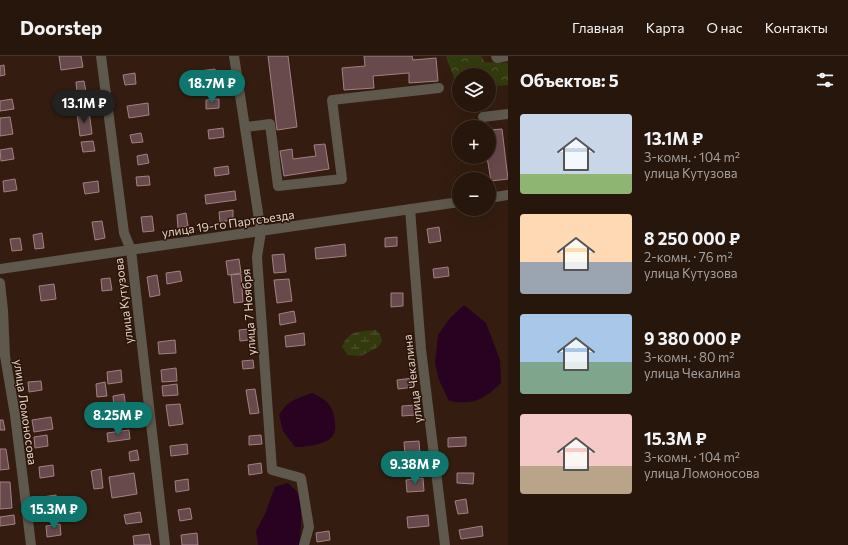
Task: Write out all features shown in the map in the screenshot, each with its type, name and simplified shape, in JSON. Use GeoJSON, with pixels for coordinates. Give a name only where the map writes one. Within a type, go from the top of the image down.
{"type":"FeatureCollection","features":[{"type":"Feature","properties":{"kind":"street","name":"улица Кутузова"},"geometry":{"type":"LineString","coordinates":[[101,56],[124,233],[131,250],[164,545]]}},
{"type":"Feature","properties":{"kind":"street","name":"улица 7 Ноября"},"geometry":{"type":"LineString","coordinates":[[234,56],[261,232],[257,257],[272,470],[301,478],[309,527],[304,545]]}},
{"type":"Feature","properties":{"kind":"street"},"geometry":{"type":"LineString","coordinates":[[496,56],[497,58],[508,56]]}},
{"type":"Feature","properties":{"kind":"street"},"geometry":{"type":"LineString","coordinates":[[245,127],[270,124],[278,186],[342,179],[332,100],[438,88]]}},
{"type":"Feature","properties":{"kind":"street"},"geometry":{"type":"LineString","coordinates":[[483,117],[508,114]]}},
{"type":"Feature","properties":{"kind":"street"},"geometry":{"type":"LineString","coordinates":[[496,197],[508,195]]}},
{"type":"Feature","properties":{"kind":"street","name":"улица 19-го Партсъезда"},"geometry":{"type":"LineString","coordinates":[[0,269],[452,203]]}},
{"type":"Feature","properties":{"kind":"street","name":"улица Чекалина"},"geometry":{"type":"LineString","coordinates":[[410,209],[421,349],[445,545]]}},
{"type":"Feature","properties":{"kind":"street","name":"улица Ломоносова"},"geometry":{"type":"LineString","coordinates":[[0,283],[3,310],[4,356],[15,415],[30,545]]}},
{"type":"Feature","properties":{"kind":"green space"},"geometry":{"type":"Polygon","coordinates":[[[446,56],[481,56],[485,62],[508,63],[508,85],[496,86],[496,68],[452,68],[452,72],[446,56]]]}},
{"type":"Feature","properties":{"kind":"green space"},"geometry":{"type":"Polygon","coordinates":[[[376,330],[380,334],[382,341],[378,347],[361,356],[348,355],[342,347],[348,337],[356,332],[376,330]]]}},
{"type":"Feature","properties":{"kind":"shaded area"},"geometry":{"type":"Polygon","coordinates":[[[464,305],[486,323],[500,360],[501,383],[489,394],[472,402],[449,401],[439,380],[435,363],[438,335],[450,318],[464,305]]]}},
{"type":"Feature","properties":{"kind":"shaded area"},"geometry":{"type":"Polygon","coordinates":[[[312,393],[322,398],[329,404],[333,412],[335,431],[331,438],[319,444],[295,447],[283,431],[279,415],[289,403],[312,393]]]}},
{"type":"Feature","properties":{"kind":"shaded area"},"geometry":{"type":"Polygon","coordinates":[[[288,483],[299,496],[301,526],[299,545],[258,545],[256,531],[265,514],[275,487],[288,483]]]}},
{"type":"Feature","properties":{"kind":"building"},"geometry":{"type":"Polygon","coordinates":[[[59,56],[81,56],[83,67],[61,70],[59,56]]]}},
{"type":"Feature","properties":{"kind":"building"},"geometry":{"type":"Polygon","coordinates":[[[268,56],[288,56],[297,127],[277,130],[268,56]]]}},
{"type":"Feature","properties":{"kind":"building"},"geometry":{"type":"Polygon","coordinates":[[[364,56],[412,56],[413,60],[436,58],[438,81],[409,83],[409,73],[373,76],[374,88],[344,90],[342,68],[365,66],[364,56]]]}},
{"type":"Feature","properties":{"kind":"building"},"geometry":{"type":"Polygon","coordinates":[[[4,65],[5,75],[0,76],[0,66],[4,65]]]}},
{"type":"Feature","properties":{"kind":"building"},"geometry":{"type":"Polygon","coordinates":[[[215,69],[216,77],[200,79],[199,71],[215,69]]]}},
{"type":"Feature","properties":{"kind":"building"},"geometry":{"type":"Polygon","coordinates":[[[135,73],[136,84],[125,85],[123,75],[135,73]]]}},
{"type":"Feature","properties":{"kind":"building"},"geometry":{"type":"Polygon","coordinates":[[[84,81],[86,92],[77,93],[76,82],[84,81]]]}},
{"type":"Feature","properties":{"kind":"building"},"geometry":{"type":"Polygon","coordinates":[[[12,99],[14,109],[0,111],[0,101],[12,99]]]}},
{"type":"Feature","properties":{"kind":"building"},"geometry":{"type":"Polygon","coordinates":[[[219,99],[219,108],[206,109],[206,100],[219,99]]]}},
{"type":"Feature","properties":{"kind":"building"},"geometry":{"type":"Polygon","coordinates":[[[148,103],[149,115],[129,118],[127,106],[148,103]]]}},
{"type":"Feature","properties":{"kind":"building"},"geometry":{"type":"Polygon","coordinates":[[[89,111],[92,134],[80,136],[77,113],[89,111]]]}},
{"type":"Feature","properties":{"kind":"building"},"geometry":{"type":"Polygon","coordinates":[[[10,117],[13,134],[0,136],[0,118],[10,117]]]}},
{"type":"Feature","properties":{"kind":"building"},"geometry":{"type":"Polygon","coordinates":[[[223,128],[224,137],[209,139],[208,130],[223,128]]]}},
{"type":"Feature","properties":{"kind":"building"},"geometry":{"type":"Polygon","coordinates":[[[496,129],[502,129],[508,179],[496,180],[496,172],[490,172],[488,164],[496,164],[496,129]]]}},
{"type":"Feature","properties":{"kind":"building"},"geometry":{"type":"Polygon","coordinates":[[[141,133],[143,142],[132,143],[130,135],[141,133]]]}},
{"type":"Feature","properties":{"kind":"building"},"geometry":{"type":"Polygon","coordinates":[[[93,141],[95,151],[83,152],[81,142],[93,141]]]}},
{"type":"Feature","properties":{"kind":"building"},"geometry":{"type":"Polygon","coordinates":[[[325,144],[329,169],[284,176],[280,151],[292,149],[293,159],[316,156],[314,145],[325,144]]]}},
{"type":"Feature","properties":{"kind":"building"},"geometry":{"type":"Polygon","coordinates":[[[12,148],[14,159],[1,161],[0,150],[12,148]]]}},
{"type":"Feature","properties":{"kind":"building"},"geometry":{"type":"Polygon","coordinates":[[[147,154],[149,163],[138,165],[137,156],[147,154]]]}},
{"type":"Feature","properties":{"kind":"building"},"geometry":{"type":"Polygon","coordinates":[[[228,166],[229,174],[215,176],[214,168],[228,166]]]}},
{"type":"Feature","properties":{"kind":"building"},"geometry":{"type":"Polygon","coordinates":[[[149,176],[150,185],[137,186],[136,177],[149,176]]]}},
{"type":"Feature","properties":{"kind":"building"},"geometry":{"type":"Polygon","coordinates":[[[15,179],[17,190],[4,192],[3,181],[15,179]]]}},
{"type":"Feature","properties":{"kind":"building"},"geometry":{"type":"Polygon","coordinates":[[[98,181],[99,192],[85,194],[83,183],[98,181]]]}},
{"type":"Feature","properties":{"kind":"building"},"geometry":{"type":"Polygon","coordinates":[[[235,191],[236,200],[206,204],[205,195],[235,191]]]}},
{"type":"Feature","properties":{"kind":"building"},"geometry":{"type":"Polygon","coordinates":[[[233,210],[233,220],[220,222],[219,212],[233,210]]]}},
{"type":"Feature","properties":{"kind":"building"},"geometry":{"type":"Polygon","coordinates":[[[186,213],[188,226],[178,228],[177,215],[186,213]]]}},
{"type":"Feature","properties":{"kind":"building"},"geometry":{"type":"Polygon","coordinates":[[[152,216],[154,231],[143,232],[141,217],[152,216]]]}},
{"type":"Feature","properties":{"kind":"building"},"geometry":{"type":"Polygon","coordinates":[[[102,221],[105,238],[95,240],[92,222],[102,221]]]}},
{"type":"Feature","properties":{"kind":"building"},"geometry":{"type":"Polygon","coordinates":[[[439,227],[441,241],[429,243],[427,229],[439,227]]]}},
{"type":"Feature","properties":{"kind":"building"},"geometry":{"type":"Polygon","coordinates":[[[42,233],[44,248],[35,249],[33,235],[42,233]]]}},
{"type":"Feature","properties":{"kind":"building"},"geometry":{"type":"Polygon","coordinates":[[[397,237],[397,246],[385,247],[385,238],[397,237]]]}},
{"type":"Feature","properties":{"kind":"building"},"geometry":{"type":"Polygon","coordinates":[[[20,238],[22,250],[12,251],[10,239],[20,238]]]}},
{"type":"Feature","properties":{"kind":"building"},"geometry":{"type":"Polygon","coordinates":[[[345,244],[346,256],[316,259],[315,248],[345,244]]]}},
{"type":"Feature","properties":{"kind":"building"},"geometry":{"type":"Polygon","coordinates":[[[284,254],[286,272],[274,273],[272,255],[284,254]]]}},
{"type":"Feature","properties":{"kind":"building"},"geometry":{"type":"Polygon","coordinates":[[[239,259],[241,273],[228,275],[226,261],[239,259]]]}},
{"type":"Feature","properties":{"kind":"building"},"geometry":{"type":"Polygon","coordinates":[[[448,267],[449,276],[434,278],[433,269],[448,267]]]}},
{"type":"Feature","properties":{"kind":"building"},"geometry":{"type":"Polygon","coordinates":[[[180,271],[182,281],[167,284],[166,273],[180,271]]]}},
{"type":"Feature","properties":{"kind":"building"},"geometry":{"type":"Polygon","coordinates":[[[241,274],[243,302],[234,303],[231,275],[241,274]]]}},
{"type":"Feature","properties":{"kind":"building"},"geometry":{"type":"Polygon","coordinates":[[[157,275],[160,295],[150,297],[147,277],[157,275]]]}},
{"type":"Feature","properties":{"kind":"building"},"geometry":{"type":"Polygon","coordinates":[[[110,278],[112,290],[102,291],[101,279],[110,278]]]}},
{"type":"Feature","properties":{"kind":"building"},"geometry":{"type":"Polygon","coordinates":[[[289,279],[292,301],[277,303],[274,280],[289,279]]]}},
{"type":"Feature","properties":{"kind":"building"},"geometry":{"type":"Polygon","coordinates":[[[54,284],[56,299],[41,301],[39,286],[54,284]]]}},
{"type":"Feature","properties":{"kind":"building"},"geometry":{"type":"Polygon","coordinates":[[[391,293],[403,293],[403,306],[391,307],[391,293]]]}},
{"type":"Feature","properties":{"kind":"building"},"geometry":{"type":"Polygon","coordinates":[[[294,311],[296,322],[280,325],[279,314],[294,311]]]}},
{"type":"Feature","properties":{"kind":"building"},"geometry":{"type":"Polygon","coordinates":[[[249,329],[250,340],[240,341],[239,330],[249,329]]]}},
{"type":"Feature","properties":{"kind":"building"},"geometry":{"type":"Polygon","coordinates":[[[304,333],[305,345],[286,347],[285,336],[304,333]]]}},
{"type":"Feature","properties":{"kind":"building"},"geometry":{"type":"Polygon","coordinates":[[[175,340],[176,353],[159,354],[158,342],[175,340]]]}},
{"type":"Feature","properties":{"kind":"building"},"geometry":{"type":"Polygon","coordinates":[[[253,360],[254,368],[243,369],[242,361],[253,360]]]}},
{"type":"Feature","properties":{"kind":"building"},"geometry":{"type":"Polygon","coordinates":[[[176,368],[177,381],[162,382],[161,370],[176,368]]]}},
{"type":"Feature","properties":{"kind":"building"},"geometry":{"type":"Polygon","coordinates":[[[121,370],[122,382],[108,384],[107,372],[121,370]]]}},
{"type":"Feature","properties":{"kind":"building"},"geometry":{"type":"Polygon","coordinates":[[[413,378],[414,387],[398,389],[397,380],[413,378]]]}},
{"type":"Feature","properties":{"kind":"building"},"geometry":{"type":"Polygon","coordinates":[[[41,381],[42,390],[29,392],[28,382],[41,381]]]}},
{"type":"Feature","properties":{"kind":"building"},"geometry":{"type":"Polygon","coordinates":[[[105,382],[107,396],[97,397],[96,384],[105,382]]]}},
{"type":"Feature","properties":{"kind":"building"},"geometry":{"type":"Polygon","coordinates":[[[177,384],[178,395],[163,396],[162,386],[177,384]]]}},
{"type":"Feature","properties":{"kind":"building"},"geometry":{"type":"Polygon","coordinates":[[[255,389],[259,413],[250,414],[246,390],[255,389]]]}},
{"type":"Feature","properties":{"kind":"building"},"geometry":{"type":"Polygon","coordinates":[[[124,394],[126,408],[114,410],[113,396],[124,394]]]}},
{"type":"Feature","properties":{"kind":"building"},"geometry":{"type":"Polygon","coordinates":[[[180,404],[183,424],[169,426],[166,405],[180,404]]]}},
{"type":"Feature","properties":{"kind":"building"},"geometry":{"type":"Polygon","coordinates":[[[416,405],[416,415],[402,416],[402,406],[416,405]]]}},
{"type":"Feature","properties":{"kind":"building"},"geometry":{"type":"Polygon","coordinates":[[[51,417],[53,429],[34,432],[32,420],[51,417]]]}},
{"type":"Feature","properties":{"kind":"building"},"geometry":{"type":"Polygon","coordinates":[[[0,420],[3,420],[5,430],[0,430],[0,420]]]}},
{"type":"Feature","properties":{"kind":"building"},"geometry":{"type":"Polygon","coordinates":[[[129,430],[130,439],[108,442],[107,433],[129,430]]]}},
{"type":"Feature","properties":{"kind":"building"},"geometry":{"type":"Polygon","coordinates":[[[47,435],[48,446],[35,448],[34,437],[47,435]]]}},
{"type":"Feature","properties":{"kind":"building"},"geometry":{"type":"Polygon","coordinates":[[[261,435],[262,444],[249,445],[249,436],[261,435]]]}},
{"type":"Feature","properties":{"kind":"building"},"geometry":{"type":"Polygon","coordinates":[[[466,437],[466,446],[448,447],[448,438],[466,437]]]}},
{"type":"Feature","properties":{"kind":"building"},"geometry":{"type":"Polygon","coordinates":[[[419,441],[420,454],[405,455],[404,442],[419,441]]]}},
{"type":"Feature","properties":{"kind":"building"},"geometry":{"type":"Polygon","coordinates":[[[187,444],[188,454],[171,456],[170,446],[187,444]]]}},
{"type":"Feature","properties":{"kind":"building"},"geometry":{"type":"Polygon","coordinates":[[[0,449],[6,449],[9,469],[0,470],[0,449]]]}},
{"type":"Feature","properties":{"kind":"building"},"geometry":{"type":"Polygon","coordinates":[[[137,450],[139,460],[130,461],[129,452],[137,450]]]}},
{"type":"Feature","properties":{"kind":"building"},"geometry":{"type":"Polygon","coordinates":[[[261,463],[262,473],[249,475],[248,465],[261,463]]]}},
{"type":"Feature","properties":{"kind":"building"},"geometry":{"type":"Polygon","coordinates":[[[53,465],[54,476],[40,478],[39,467],[53,465]]]}},
{"type":"Feature","properties":{"kind":"building"},"geometry":{"type":"Polygon","coordinates":[[[101,469],[103,488],[94,489],[91,471],[101,469]]]}},
{"type":"Feature","properties":{"kind":"building"},"geometry":{"type":"Polygon","coordinates":[[[134,473],[137,494],[112,498],[109,477],[134,473]]]}},
{"type":"Feature","properties":{"kind":"building"},"geometry":{"type":"Polygon","coordinates":[[[457,473],[474,473],[473,484],[457,483],[457,473]]]}},
{"type":"Feature","properties":{"kind":"building"},"geometry":{"type":"Polygon","coordinates":[[[423,478],[424,491],[407,492],[406,480],[423,478]]]}},
{"type":"Feature","properties":{"kind":"building"},"geometry":{"type":"Polygon","coordinates":[[[188,479],[189,490],[176,492],[175,481],[188,479]]]}},
{"type":"Feature","properties":{"kind":"building"},"geometry":{"type":"Polygon","coordinates":[[[0,482],[10,482],[12,508],[0,509],[0,482]]]}},
{"type":"Feature","properties":{"kind":"building"},"geometry":{"type":"Polygon","coordinates":[[[56,495],[58,507],[43,509],[42,497],[56,495]]]}},
{"type":"Feature","properties":{"kind":"building"},"geometry":{"type":"Polygon","coordinates":[[[466,499],[468,513],[458,514],[455,501],[466,499]]]}},
{"type":"Feature","properties":{"kind":"building"},"geometry":{"type":"Polygon","coordinates":[[[190,508],[192,519],[180,521],[178,510],[190,508]]]}},
{"type":"Feature","properties":{"kind":"building"},"geometry":{"type":"Polygon","coordinates":[[[140,512],[142,522],[126,524],[124,515],[140,512]]]}},
{"type":"Feature","properties":{"kind":"building"},"geometry":{"type":"Polygon","coordinates":[[[14,515],[15,524],[0,526],[0,517],[14,515]]]}},
{"type":"Feature","properties":{"kind":"building"},"geometry":{"type":"Polygon","coordinates":[[[428,515],[429,526],[408,528],[407,517],[428,515]]]}},
{"type":"Feature","properties":{"kind":"building"},"geometry":{"type":"Polygon","coordinates":[[[60,524],[61,535],[47,537],[46,526],[60,524]]]}},
{"type":"Feature","properties":{"kind":"building"},"geometry":{"type":"Polygon","coordinates":[[[482,526],[483,536],[461,539],[459,530],[482,526]]]}},
{"type":"Feature","properties":{"kind":"building"},"geometry":{"type":"Polygon","coordinates":[[[329,531],[330,540],[317,542],[316,533],[329,531]]]}},
{"type":"Feature","properties":{"kind":"building"},"geometry":{"type":"Polygon","coordinates":[[[197,533],[198,545],[182,545],[181,535],[197,533]]]}},
{"type":"Feature","properties":{"kind":"building"},"geometry":{"type":"Polygon","coordinates":[[[149,534],[151,545],[134,545],[133,536],[149,534]]]}}]}
